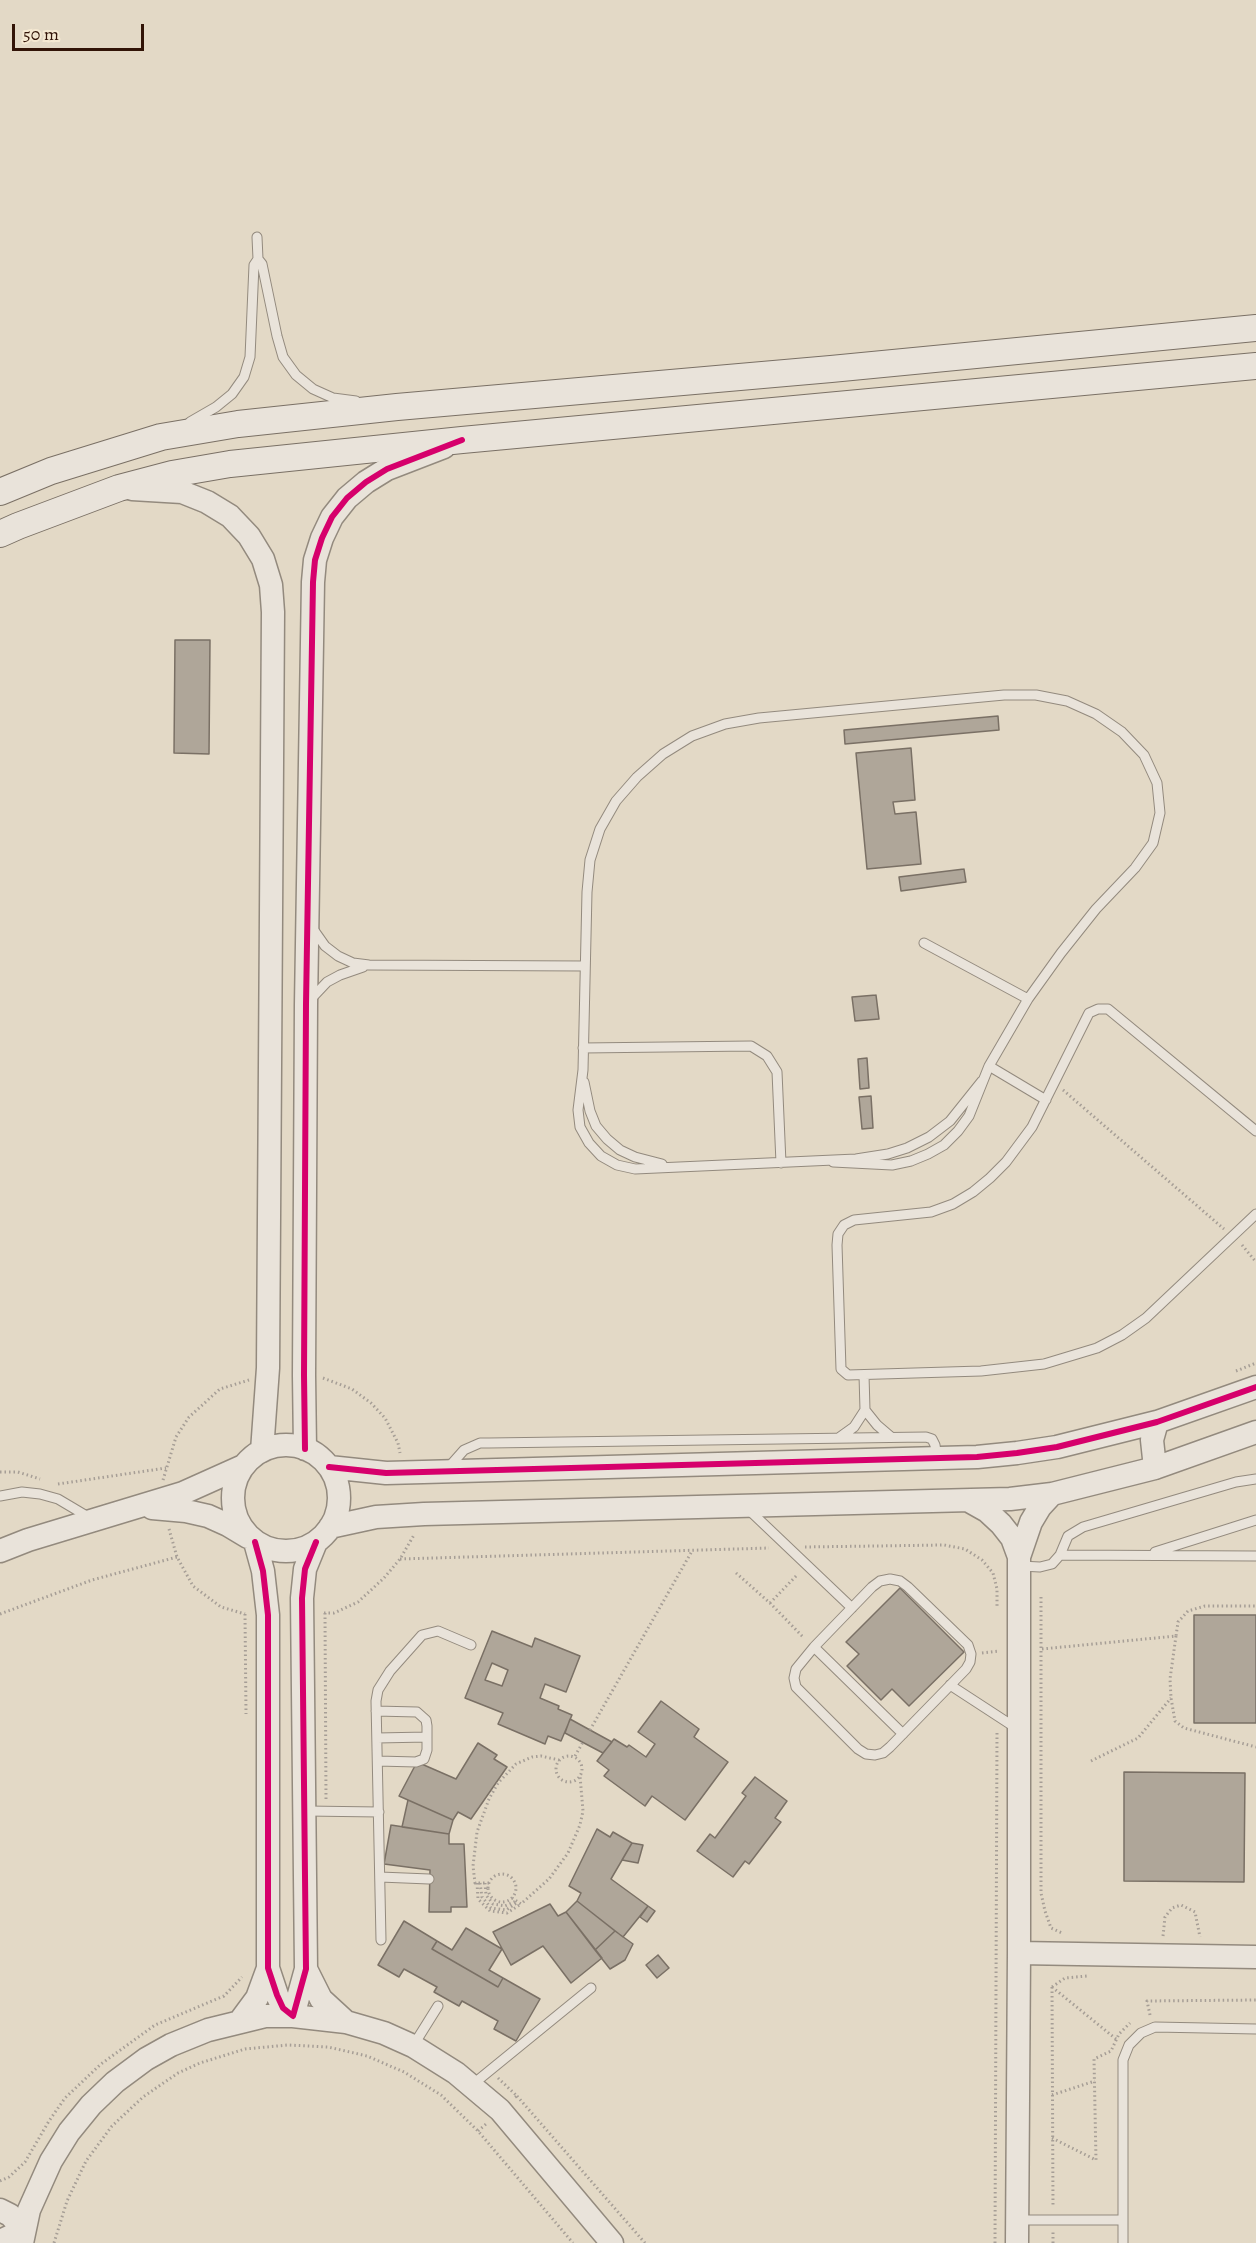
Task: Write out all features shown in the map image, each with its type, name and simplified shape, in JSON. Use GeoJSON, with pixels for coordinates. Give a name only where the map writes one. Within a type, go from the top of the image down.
{"type":"FeatureCollection","features":[{"type":"Feature","properties":{"kind":"main road"},"geometry":{"type":"LineString","coordinates":[[0,492],[51,471],[161,437],[238,424],[397,407],[831,369],[1256,328]]}},
{"type":"Feature","properties":{"kind":"main road"},"geometry":{"type":"LineString","coordinates":[[0,534],[119,488],[172,474],[230,464],[462,440],[1256,366]]}},
{"type":"Feature","properties":{"kind":"street"},"geometry":{"type":"LineString","coordinates":[[305,1449],[306,1004],[315,560],[322,538],[337,511],[347,498],[366,482],[387,469],[462,440]]}},
{"type":"Feature","properties":{"kind":"street"},"geometry":{"type":"LineString","coordinates":[[119,488],[182,492],[207,501],[230,516],[249,536],[263,559],[271,585],[273,612],[268,1368],[262,1451]]}},
{"type":"Feature","properties":{"kind":"street"},"geometry":{"type":"LineString","coordinates":[[329,1467],[372,1473],[977,1457],[1047,1449],[1157,1422],[1256,1387]]}},
{"type":"Feature","properties":{"kind":"street"},"geometry":{"type":"LineString","coordinates":[[1155,1468],[1152,1440],[1157,1422]]}},
{"type":"Feature","properties":{"kind":"street"},"geometry":{"type":"LineString","coordinates":[[163,1504],[208,1516],[270,1549],[285,1551],[301,1549],[323,1534],[376,1517],[971,1502],[1052,1494],[1155,1468],[1256,1432]]}},
{"type":"Feature","properties":{"kind":"street"},"geometry":{"type":"LineString","coordinates":[[0,1551],[94,1520],[163,1504],[241,1467],[262,1451],[276,1446],[305,1449],[319,1456],[329,1467],[336,1481],[339,1497],[337,1513],[305,1569],[302,1613],[306,1969],[293,2016]]}},
{"type":"Feature","properties":{"kind":"street"},"geometry":{"type":"LineString","coordinates":[[241,1467],[234,1485],[233,1503],[238,1521],[252,1539],[262,1571],[268,1615],[268,1968],[277,1995],[284,2008],[293,2016]]}},
{"type":"Feature","properties":{"kind":"street"},"geometry":{"type":"LineString","coordinates":[[1017,2243],[1019,1650],[1030,1522],[1052,1494]]}},
{"type":"Feature","properties":{"kind":"street"},"geometry":{"type":"LineString","coordinates":[[971,1502],[987,1511],[1001,1524],[1026,1563]]}},
{"type":"Feature","properties":{"kind":"street"},"geometry":{"type":"LineString","coordinates":[[1019,1953],[1256,1957]]}},
{"type":"Feature","properties":{"kind":"street"},"geometry":{"type":"LineString","coordinates":[[240,2021],[257,1998],[268,1968]]}},
{"type":"Feature","properties":{"kind":"street"},"geometry":{"type":"LineString","coordinates":[[306,1969],[321,1999],[346,2022]]}},
{"type":"Feature","properties":{"kind":"street"},"geometry":{"type":"LineString","coordinates":[[23,2237],[37,2189],[51,2161],[69,2132],[91,2105],[115,2082],[146,2059],[171,2045],[208,2030],[265,2016],[293,2016],[346,2022],[384,2033],[433,2056],[472,2085],[500,2110],[612,2243]]}},
{"type":"Feature","properties":{"kind":"street"},"geometry":{"type":"LineString","coordinates":[[0,2208],[37,2189]]}},
{"type":"Feature","properties":{"kind":"street"},"geometry":{"type":"LineString","coordinates":[[0,2208],[10,2215],[23,2237]]}},
{"type":"Feature","properties":{"kind":"street"},"geometry":{"type":"LineString","coordinates":[[0,2241],[23,2237]]}},
{"type":"Feature","properties":{"kind":"lane"},"geometry":{"type":"LineString","coordinates":[[257,237],[258,259],[263,267],[277,336],[284,357],[296,375],[313,389],[333,398],[397,407]]}},
{"type":"Feature","properties":{"kind":"lane"},"geometry":{"type":"LineString","coordinates":[[161,437],[216,407],[232,394],[244,377],[250,357],[254,265],[258,259]]}},
{"type":"Feature","properties":{"kind":"lane"},"geometry":{"type":"LineString","coordinates":[[1004,695],[1036,695],[1067,701],[1096,714],[1122,732],[1144,755],[1158,783],[1160,813],[1153,843],[1135,868],[1082,927],[1028,999],[989,1066],[969,1116],[944,1144],[910,1161],[892,1165],[833,1162],[668,1166],[635,1169],[617,1165],[601,1156],[588,1143],[580,1127],[578,1110],[583,1070],[589,871],[590,860],[600,829],[616,801],[637,777],[663,754],[692,736],[725,724],[759,718],[1004,695]]}},
{"type":"Feature","properties":{"kind":"lane"},"geometry":{"type":"LineString","coordinates":[[308,918],[315,933],[325,946],[338,956],[353,963],[585,966]]}},
{"type":"Feature","properties":{"kind":"lane"},"geometry":{"type":"LineString","coordinates":[[924,943],[1028,999]]}},
{"type":"Feature","properties":{"kind":"lane"},"geometry":{"type":"LineString","coordinates":[[306,1004],[327,982],[354,969],[369,965]]}},
{"type":"Feature","properties":{"kind":"lane"},"geometry":{"type":"LineString","coordinates":[[1256,1131],[1108,1009],[1098,1009],[1089,1013],[1055,1083],[1020,1146],[973,1192],[953,1204],[931,1212],[854,1220],[844,1225],[838,1234],[837,1275],[842,1369],[848,1375],[864,1375],[1016,1368],[1044,1364],[1097,1348],[1122,1335],[1146,1318],[1256,1214]]}},
{"type":"Feature","properties":{"kind":"lane"},"geometry":{"type":"LineString","coordinates":[[583,1048],[751,1046],[767,1056],[777,1072],[781,1163]]}},
{"type":"Feature","properties":{"kind":"lane"},"geometry":{"type":"LineString","coordinates":[[989,1066],[1046,1100]]}},
{"type":"Feature","properties":{"kind":"lane"},"geometry":{"type":"LineString","coordinates":[[583,1070],[590,1111],[596,1126],[607,1139],[620,1150],[635,1157],[668,1166]]}},
{"type":"Feature","properties":{"kind":"lane"},"geometry":{"type":"LineString","coordinates":[[833,1162],[888,1154],[929,1137],[950,1121],[982,1081]]}},
{"type":"Feature","properties":{"kind":"lane"},"geometry":{"type":"LineString","coordinates":[[839,1438],[854,1427],[865,1410],[864,1375]]}},
{"type":"Feature","properties":{"kind":"lane"},"geometry":{"type":"LineString","coordinates":[[865,1410],[891,1437]]}},
{"type":"Feature","properties":{"kind":"lane"},"geometry":{"type":"LineString","coordinates":[[445,1471],[464,1450],[480,1443],[926,1437],[932,1439],[935,1444],[937,1458]]}},
{"type":"Feature","properties":{"kind":"lane"},"geometry":{"type":"LineString","coordinates":[[1026,1563],[1052,1564],[1060,1555],[1068,1536],[1083,1527],[1236,1482],[1256,1479]]}},
{"type":"Feature","properties":{"kind":"lane"},"geometry":{"type":"LineString","coordinates":[[0,1496],[22,1492],[40,1494],[58,1499],[94,1520]]}},
{"type":"Feature","properties":{"kind":"lane"},"geometry":{"type":"LineString","coordinates":[[745,1506],[852,1608]]}},
{"type":"Feature","properties":{"kind":"lane"},"geometry":{"type":"LineString","coordinates":[[1145,1555],[1256,1520]]}},
{"type":"Feature","properties":{"kind":"lane"},"geometry":{"type":"LineString","coordinates":[[1060,1555],[1256,1556]]}},
{"type":"Feature","properties":{"kind":"lane"},"geometry":{"type":"LineString","coordinates":[[890,1579],[900,1581],[968,1646],[971,1654],[966,1669],[883,1753],[875,1755],[866,1754],[858,1749],[796,1686],[794,1678],[796,1669],[814,1647],[852,1608],[880,1581],[890,1579]]}},
{"type":"Feature","properties":{"kind":"lane"},"geometry":{"type":"LineString","coordinates":[[381,1940],[376,1711],[378,1690],[383,1680],[422,1635],[438,1631],[471,1644]]}},
{"type":"Feature","properties":{"kind":"lane"},"geometry":{"type":"LineString","coordinates":[[814,1647],[903,1734]]}},
{"type":"Feature","properties":{"kind":"lane"},"geometry":{"type":"LineString","coordinates":[[950,1685],[1018,1729]]}},
{"type":"Feature","properties":{"kind":"lane"},"geometry":{"type":"LineString","coordinates":[[376,1711],[417,1712],[426,1720],[427,1737],[427,1755],[420,1761],[378,1761]]}},
{"type":"Feature","properties":{"kind":"lane"},"geometry":{"type":"LineString","coordinates":[[377,1738],[427,1737]]}},
{"type":"Feature","properties":{"kind":"lane"},"geometry":{"type":"LineString","coordinates":[[303,1811],[379,1812]]}},
{"type":"Feature","properties":{"kind":"lane"},"geometry":{"type":"LineString","coordinates":[[380,1877],[429,1879]]}},
{"type":"Feature","properties":{"kind":"lane"},"geometry":{"type":"LineString","coordinates":[[472,2085],[591,1988]]}},
{"type":"Feature","properties":{"kind":"lane"},"geometry":{"type":"LineString","coordinates":[[413,2046],[438,2006]]}},
{"type":"Feature","properties":{"kind":"lane"},"geometry":{"type":"LineString","coordinates":[[1123,2243],[1123,2060],[1129,2045],[1141,2033],[1155,2027],[1256,2029]]}},
{"type":"Feature","properties":{"kind":"lane"},"geometry":{"type":"LineString","coordinates":[[1017,2220],[1124,2220]]}},
{"type":"Feature","properties":{"kind":"path"},"geometry":{"type":"LineString","coordinates":[[1055,1083],[1232,1236],[1256,1262]]}},
{"type":"Feature","properties":{"kind":"path"},"geometry":{"type":"LineString","coordinates":[[1232,1373],[1256,1363]]}},
{"type":"Feature","properties":{"kind":"path"},"geometry":{"type":"LineString","coordinates":[[268,1368],[256,1368],[256,1379],[220,1389],[189,1417],[176,1437],[163,1480],[163,1504],[177,1557],[193,1586],[221,1607],[245,1614],[268,1615]]}},
{"type":"Feature","properties":{"kind":"path"},"geometry":{"type":"LineString","coordinates":[[304,1375],[322,1377],[345,1386],[371,1403],[385,1418],[398,1443],[401,1456],[412,1456],[412,1472]]}},
{"type":"Feature","properties":{"kind":"path"},"geometry":{"type":"LineString","coordinates":[[54,1484],[166,1468]]}},
{"type":"Feature","properties":{"kind":"path"},"geometry":{"type":"LineString","coordinates":[[0,1472],[18,1472],[46,1481]]}},
{"type":"Feature","properties":{"kind":"path"},"geometry":{"type":"LineString","coordinates":[[302,1613],[334,1613],[358,1602],[384,1578],[400,1559],[424,1514]]}},
{"type":"Feature","properties":{"kind":"path"},"geometry":{"type":"LineString","coordinates":[[590,1730],[692,1551]]}},
{"type":"Feature","properties":{"kind":"path"},"geometry":{"type":"LineString","coordinates":[[0,1614],[92,1580],[177,1557]]}},
{"type":"Feature","properties":{"kind":"path"},"geometry":{"type":"LineString","coordinates":[[1026,1563],[1042,1649],[1041,1893],[1051,1928],[1067,1935]]}},
{"type":"Feature","properties":{"kind":"path"},"geometry":{"type":"LineString","coordinates":[[770,1603],[806,1564]]}},
{"type":"Feature","properties":{"kind":"path"},"geometry":{"type":"LineString","coordinates":[[736,1573],[814,1647]]}},
{"type":"Feature","properties":{"kind":"path"},"geometry":{"type":"LineString","coordinates":[[1256,1606],[1205,1606],[1188,1611],[1178,1622],[1170,1679],[1175,1721],[1184,1728],[1256,1747]]}},
{"type":"Feature","properties":{"kind":"path"},"geometry":{"type":"LineString","coordinates":[[971,1654],[1176,1636]]}},
{"type":"Feature","properties":{"kind":"path"},"geometry":{"type":"LineString","coordinates":[[1091,1761],[1138,1738],[1171,1698]]}},
{"type":"Feature","properties":{"kind":"path"},"geometry":{"type":"LineString","coordinates":[[574,1757],[583,1742]]}},
{"type":"Feature","properties":{"kind":"path"},"geometry":{"type":"LineString","coordinates":[[483,1883],[478,1899],[490,1911],[507,1913],[517,1901],[516,1884],[510,1875],[499,1874],[483,1883],[475,1883],[473,1866],[477,1832],[482,1815],[498,1783],[510,1769],[524,1760],[541,1756],[559,1760]]}},
{"type":"Feature","properties":{"kind":"path"},"geometry":{"type":"LineString","coordinates":[[483,1883],[486,1895],[493,1904],[505,1906],[517,1901],[549,1879],[575,1839],[583,1811],[580,1776],[582,1765],[574,1757],[564,1756],[559,1760],[555,1770],[560,1779],[571,1782],[580,1776]]}},
{"type":"Feature","properties":{"kind":"path"},"geometry":{"type":"LineString","coordinates":[[1172,1938],[1162,1938],[1165,1917],[1172,1908],[1181,1905],[1194,1912],[1198,1922],[1200,1938],[1191,1938]]}},
{"type":"Feature","properties":{"kind":"path"},"geometry":{"type":"LineString","coordinates":[[1053,2243],[1052,1987],[1116,2039]]}},
{"type":"Feature","properties":{"kind":"path"},"geometry":{"type":"LineString","coordinates":[[54,2243],[67,2201],[86,2161],[112,2126],[138,2101],[178,2073],[200,2063],[245,2049],[288,2045],[328,2048],[367,2056],[404,2072],[441,2095],[478,2131],[573,2243]]}},
{"type":"Feature","properties":{"kind":"path"},"geometry":{"type":"LineString","coordinates":[[1052,2095],[1095,2081]]}},
{"type":"Feature","properties":{"kind":"path"},"geometry":{"type":"LineString","coordinates":[[517,2096],[645,2243]]}},
{"type":"Feature","properties":{"kind":"building"},"geometry":{"type":"Polygon","coordinates":[[[175,640],[210,640],[209,754],[174,753],[175,640]]]}},
{"type":"Feature","properties":{"kind":"building"},"geometry":{"type":"Polygon","coordinates":[[[998,716],[999,730],[845,744],[844,730],[998,716]]]}},
{"type":"Feature","properties":{"kind":"building"},"geometry":{"type":"Polygon","coordinates":[[[911,748],[915,800],[893,802],[895,814],[916,812],[921,864],[867,869],[856,753],[911,748]]]}},
{"type":"Feature","properties":{"kind":"building"},"geometry":{"type":"Polygon","coordinates":[[[964,869],[966,882],[901,891],[899,877],[964,869]]]}},
{"type":"Feature","properties":{"kind":"building"},"geometry":{"type":"Polygon","coordinates":[[[876,995],[879,1019],[855,1021],[852,997],[876,995]]]}},
{"type":"Feature","properties":{"kind":"building"},"geometry":{"type":"Polygon","coordinates":[[[867,1058],[869,1088],[860,1089],[858,1059],[867,1058]]]}},
{"type":"Feature","properties":{"kind":"building"},"geometry":{"type":"Polygon","coordinates":[[[871,1096],[873,1128],[862,1129],[859,1097],[871,1096]]]}},
{"type":"Feature","properties":{"kind":"building"},"geometry":{"type":"Polygon","coordinates":[[[900,1588],[964,1652],[909,1706],[892,1689],[881,1700],[847,1666],[859,1654],[846,1642],[900,1588]]]}},
{"type":"Feature","properties":{"kind":"building"},"geometry":{"type":"Polygon","coordinates":[[[1194,1615],[1256,1615],[1256,1723],[1194,1723],[1194,1615]]]}},
{"type":"Feature","properties":{"kind":"building"},"geometry":{"type":"Polygon","coordinates":[[[492,1631],[532,1647],[535,1638],[580,1656],[566,1692],[545,1684],[540,1698],[559,1706],[558,1709],[572,1715],[561,1741],[548,1736],[545,1744],[498,1724],[503,1713],[465,1698],[492,1631]],[[492,1663],[485,1680],[502,1686],[508,1670],[492,1663]]]}},
{"type":"Feature","properties":{"kind":"building"},"geometry":{"type":"Polygon","coordinates":[[[661,1701],[699,1729],[694,1737],[728,1762],[685,1820],[652,1796],[645,1806],[604,1776],[609,1770],[597,1761],[614,1739],[627,1747],[629,1745],[646,1757],[655,1744],[638,1732],[661,1701]]]}},
{"type":"Feature","properties":{"kind":"building"},"geometry":{"type":"Polygon","coordinates":[[[570,1719],[612,1742],[603,1753],[565,1733],[570,1719]]]}},
{"type":"Feature","properties":{"kind":"building"},"geometry":{"type":"Polygon","coordinates":[[[478,1743],[497,1755],[494,1759],[507,1767],[471,1819],[458,1812],[453,1820],[399,1796],[417,1762],[456,1779],[478,1743]]]}},
{"type":"Feature","properties":{"kind":"building"},"geometry":{"type":"Polygon","coordinates":[[[1124,1772],[1245,1773],[1244,1882],[1124,1881],[1124,1772]]]}},
{"type":"Feature","properties":{"kind":"building"},"geometry":{"type":"Polygon","coordinates":[[[755,1777],[787,1801],[775,1818],[781,1822],[749,1864],[745,1861],[733,1877],[697,1851],[710,1834],[715,1838],[746,1796],[742,1793],[755,1777]]]}},
{"type":"Feature","properties":{"kind":"building"},"geometry":{"type":"Polygon","coordinates":[[[408,1800],[453,1820],[449,1834],[402,1827],[408,1800]]]}},
{"type":"Feature","properties":{"kind":"building"},"geometry":{"type":"Polygon","coordinates":[[[391,1825],[449,1834],[449,1844],[464,1844],[467,1907],[451,1907],[451,1912],[429,1912],[430,1870],[384,1864],[391,1825]]]}},
{"type":"Feature","properties":{"kind":"building"},"geometry":{"type":"Polygon","coordinates":[[[597,1829],[610,1837],[613,1832],[632,1843],[611,1879],[648,1906],[623,1937],[577,1901],[581,1893],[569,1886],[597,1829]]]}},
{"type":"Feature","properties":{"kind":"building"},"geometry":{"type":"Polygon","coordinates":[[[632,1843],[643,1845],[638,1863],[622,1860],[632,1843]]]}},
{"type":"Feature","properties":{"kind":"building"},"geometry":{"type":"Polygon","coordinates":[[[577,1901],[615,1931],[595,1950],[566,1912],[577,1901]]]}},
{"type":"Feature","properties":{"kind":"building"},"geometry":{"type":"Polygon","coordinates":[[[550,1904],[558,1916],[566,1912],[602,1958],[571,1983],[543,1946],[511,1965],[493,1932],[550,1904]]]}},
{"type":"Feature","properties":{"kind":"building"},"geometry":{"type":"Polygon","coordinates":[[[648,1906],[655,1911],[647,1922],[640,1917],[648,1906]]]}},
{"type":"Feature","properties":{"kind":"building"},"geometry":{"type":"Polygon","coordinates":[[[404,1921],[437,1941],[432,1949],[498,1987],[503,1978],[540,1999],[516,2041],[494,2029],[498,2021],[462,2001],[459,2006],[434,1992],[437,1987],[404,1969],[399,1977],[378,1965],[404,1921]]]}},
{"type":"Feature","properties":{"kind":"building"},"geometry":{"type":"Polygon","coordinates":[[[466,1928],[502,1949],[489,1970],[503,1978],[498,1987],[432,1949],[437,1941],[452,1950],[466,1928]]]}},
{"type":"Feature","properties":{"kind":"building"},"geometry":{"type":"Polygon","coordinates":[[[615,1931],[633,1944],[625,1960],[610,1969],[595,1950],[615,1931]]]}},
{"type":"Feature","properties":{"kind":"building"},"geometry":{"type":"Polygon","coordinates":[[[658,1955],[669,1968],[657,1978],[646,1965],[658,1955]]]}},
{"type":"Feature","properties":{"kind":"cycle path"},"geometry":{"type":"LineString","coordinates":[[305,1449],[306,1004],[315,560],[332,517],[347,498],[366,482],[387,469],[462,440]]}},
{"type":"Feature","properties":{"kind":"cycle path"},"geometry":{"type":"LineString","coordinates":[[329,1467],[386,1473],[977,1457],[1057,1447],[1157,1422],[1256,1387]]}},
{"type":"Feature","properties":{"kind":"cycle path"},"geometry":{"type":"LineString","coordinates":[[255,1542],[263,1571],[268,1615],[268,1968],[283,2008],[293,2016],[306,1969],[302,1598],[305,1569],[316,1542]]}}]}
